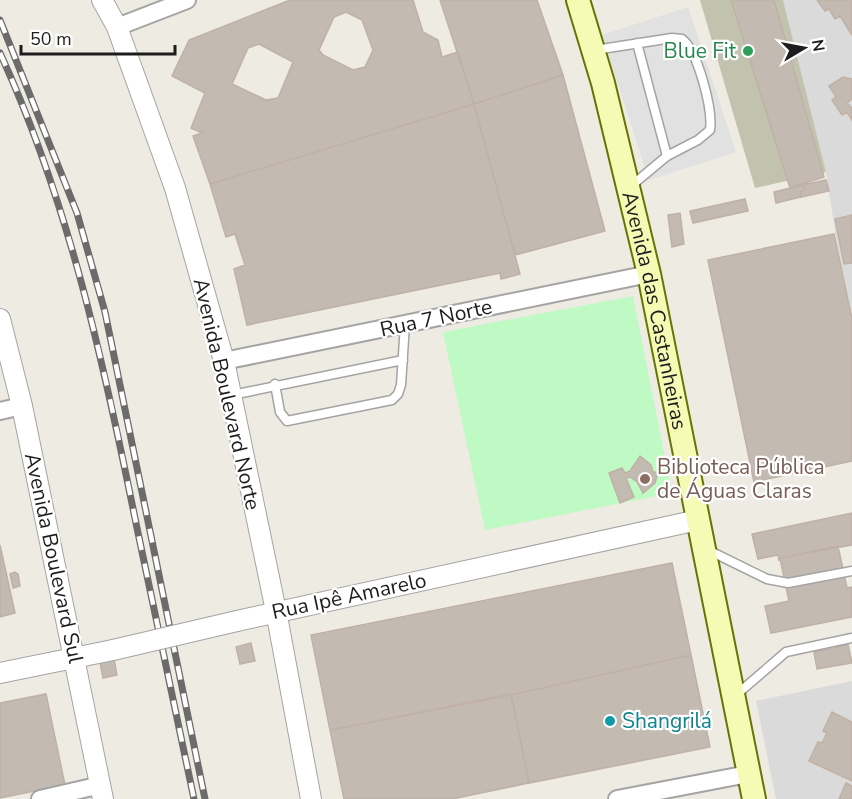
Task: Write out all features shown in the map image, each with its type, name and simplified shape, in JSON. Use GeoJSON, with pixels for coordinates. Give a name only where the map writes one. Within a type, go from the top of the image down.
{"type":"FeatureCollection","features":[{"type":"Feature","properties":{"kind":"main road","name":"Avenida das Castanheiras"},"geometry":{"type":"LineString","coordinates":[[578,0],[594,50],[649,274],[754,799]]}},
{"type":"Feature","properties":{"kind":"street","name":"Avenida Boulevard Norte"},"geometry":{"type":"LineString","coordinates":[[102,0],[117,27],[175,188],[224,362],[276,611],[311,799]]}},
{"type":"Feature","properties":{"kind":"street"},"geometry":{"type":"LineString","coordinates":[[117,27],[187,0]]}},
{"type":"Feature","properties":{"kind":"street","name":"Rua 7 Norte"},"geometry":{"type":"LineString","coordinates":[[224,362],[649,274]]}},
{"type":"Feature","properties":{"kind":"street","name":"Avenida Boulevard Sul"},"geometry":{"type":"LineString","coordinates":[[0,319],[22,406],[102,792]]}},
{"type":"Feature","properties":{"kind":"street"},"geometry":{"type":"LineString","coordinates":[[0,411],[22,406]]}},
{"type":"Feature","properties":{"kind":"street","name":"Rua Ipê Amarelo"},"geometry":{"type":"LineString","coordinates":[[0,673],[113,651],[276,611],[698,520]]}},
{"type":"Feature","properties":{"kind":"street"},"geometry":{"type":"LineString","coordinates":[[617,799],[748,774]]}},
{"type":"Feature","properties":{"kind":"street"},"geometry":{"type":"LineString","coordinates":[[40,799],[102,792]]}},
{"type":"Feature","properties":{"kind":"lane"},"geometry":{"type":"LineString","coordinates":[[594,50],[672,38],[682,39],[694,52],[709,113],[710,130],[698,140],[667,156],[629,188]]}},
{"type":"Feature","properties":{"kind":"lane"},"geometry":{"type":"LineString","coordinates":[[637,44],[667,156]]}},
{"type":"Feature","properties":{"kind":"lane"},"geometry":{"type":"LineString","coordinates":[[275,384],[284,419],[295,421],[392,399],[398,394],[401,385],[405,324]]}},
{"type":"Feature","properties":{"kind":"lane"},"geometry":{"type":"LineString","coordinates":[[231,395],[275,384],[403,360]]}},
{"type":"Feature","properties":{"kind":"lane"},"geometry":{"type":"LineString","coordinates":[[703,547],[767,579],[788,583],[852,571]]}},
{"type":"Feature","properties":{"kind":"lane"},"geometry":{"type":"LineString","coordinates":[[733,698],[786,652],[852,638]]}},
{"type":"Feature","properties":{"kind":"shaded area"},"geometry":{"type":"Polygon","coordinates":[[[700,0],[783,0],[826,172],[755,188],[700,0]]]}},
{"type":"Feature","properties":{"kind":"shaded area"},"geometry":{"type":"Polygon","coordinates":[[[783,0],[852,0],[852,343],[826,172],[783,0]]]}},
{"type":"Feature","properties":{"kind":"shaded area"},"geometry":{"type":"Polygon","coordinates":[[[688,7],[736,152],[649,180],[602,35],[688,7]]]}},
{"type":"Feature","properties":{"kind":"shaded area"},"geometry":{"type":"Polygon","coordinates":[[[852,681],[852,799],[776,799],[756,701],[852,681]]]}},
{"type":"Feature","properties":{"kind":"green space"},"geometry":{"type":"Polygon","coordinates":[[[633,296],[672,493],[485,530],[443,332],[633,296]]]}},
{"type":"Feature","properties":{"kind":"building"},"geometry":{"type":"Polygon","coordinates":[[[290,0],[413,0],[423,32],[438,40],[442,57],[458,52],[474,104],[210,184],[193,136],[202,133],[191,128],[205,93],[172,76],[189,40],[290,0]],[[346,12],[334,17],[319,50],[323,55],[353,70],[365,67],[373,50],[362,20],[346,12]],[[259,44],[248,48],[232,84],[266,100],[278,98],[293,62],[259,44]]]}},
{"type":"Feature","properties":{"kind":"building"},"geometry":{"type":"Polygon","coordinates":[[[440,0],[537,0],[563,75],[474,104],[440,0]]]}},
{"type":"Feature","properties":{"kind":"building"},"geometry":{"type":"Polygon","coordinates":[[[731,0],[774,0],[824,177],[790,188],[731,0]]]}},
{"type":"Feature","properties":{"kind":"building"},"geometry":{"type":"Polygon","coordinates":[[[817,0],[852,0],[852,35],[840,16],[835,19],[829,9],[825,11],[817,0]]]}},
{"type":"Feature","properties":{"kind":"building"},"geometry":{"type":"Polygon","coordinates":[[[563,75],[605,231],[515,255],[474,104],[563,75]]]}},
{"type":"Feature","properties":{"kind":"building"},"geometry":{"type":"Polygon","coordinates":[[[843,77],[852,79],[852,99],[847,103],[852,108],[852,120],[847,112],[842,115],[832,100],[836,97],[829,86],[843,77]]]}},
{"type":"Feature","properties":{"kind":"building"},"geometry":{"type":"Polygon","coordinates":[[[474,104],[520,274],[501,279],[500,273],[247,325],[234,269],[245,265],[235,234],[226,237],[210,184],[474,104]]]}},
{"type":"Feature","properties":{"kind":"building"},"geometry":{"type":"Polygon","coordinates":[[[826,180],[829,191],[801,197],[800,192],[805,190],[803,186],[798,186],[826,180]]]}},
{"type":"Feature","properties":{"kind":"building"},"geometry":{"type":"Polygon","coordinates":[[[803,186],[805,190],[800,192],[801,197],[776,203],[774,192],[803,186]]]}},
{"type":"Feature","properties":{"kind":"building"},"geometry":{"type":"Polygon","coordinates":[[[745,199],[748,211],[693,223],[690,211],[745,199]]]}},
{"type":"Feature","properties":{"kind":"building"},"geometry":{"type":"Polygon","coordinates":[[[680,213],[684,244],[672,247],[668,215],[680,213]]]}},
{"type":"Feature","properties":{"kind":"building"},"geometry":{"type":"Polygon","coordinates":[[[852,215],[852,263],[844,264],[835,219],[852,215]]]}},
{"type":"Feature","properties":{"kind":"building"},"geometry":{"type":"Polygon","coordinates":[[[834,234],[852,319],[852,461],[754,482],[708,260],[834,234]]]}},
{"type":"Feature","properties":{"kind":"building","name":"Biblioteca Pública de Águas Claras"},"geometry":{"type":"Polygon","coordinates":[[[640,456],[651,465],[653,472],[658,472],[655,483],[643,493],[637,482],[630,477],[626,478],[634,497],[620,503],[609,473],[622,468],[625,473],[630,471],[640,456]]]}},
{"type":"Feature","properties":{"kind":"building"},"geometry":{"type":"Polygon","coordinates":[[[852,513],[852,545],[780,558],[779,561],[778,555],[758,559],[752,534],[852,513]]]}},
{"type":"Feature","properties":{"kind":"building"},"geometry":{"type":"Polygon","coordinates":[[[0,545],[15,613],[0,617],[0,545]]]}},
{"type":"Feature","properties":{"kind":"building"},"geometry":{"type":"Polygon","coordinates":[[[838,546],[847,588],[852,587],[852,617],[771,633],[765,606],[789,601],[780,558],[838,546]]]}},
{"type":"Feature","properties":{"kind":"building"},"geometry":{"type":"Polygon","coordinates":[[[672,563],[691,655],[511,695],[330,730],[311,635],[672,563]]]}},
{"type":"Feature","properties":{"kind":"building"},"geometry":{"type":"Polygon","coordinates":[[[15,572],[18,574],[20,586],[13,588],[10,574],[15,572]]]}},
{"type":"Feature","properties":{"kind":"building"},"geometry":{"type":"Polygon","coordinates":[[[251,643],[255,661],[240,664],[236,647],[251,643]]]}},
{"type":"Feature","properties":{"kind":"building"},"geometry":{"type":"Polygon","coordinates":[[[848,645],[852,663],[817,669],[814,652],[848,645]]]}},
{"type":"Feature","properties":{"kind":"building","name":"Shangrilá"},"geometry":{"type":"Polygon","coordinates":[[[691,655],[710,747],[529,783],[511,695],[691,655]]]}},
{"type":"Feature","properties":{"kind":"building"},"geometry":{"type":"Polygon","coordinates":[[[114,659],[117,675],[103,678],[100,662],[114,659]]]}},
{"type":"Feature","properties":{"kind":"building"},"geometry":{"type":"Polygon","coordinates":[[[46,694],[65,785],[0,798],[0,703],[46,694]]]}},
{"type":"Feature","properties":{"kind":"building"},"geometry":{"type":"Polygon","coordinates":[[[511,694],[529,783],[452,799],[344,799],[330,730],[511,694]]]}},
{"type":"Feature","properties":{"kind":"building"},"geometry":{"type":"Polygon","coordinates":[[[832,712],[852,722],[852,781],[809,761],[818,742],[822,743],[827,733],[823,731],[832,712]]]}},
{"type":"Feature","properties":{"kind":"building"},"geometry":{"type":"Polygon","coordinates":[[[846,783],[852,786],[852,799],[839,799],[846,783]]]}},
{"type":"Feature","properties":{"kind":"railway"},"geometry":{"type":"LineString","coordinates":[[0,20],[77,213],[105,312],[205,799]]}},
{"type":"Feature","properties":{"kind":"railway"},"geometry":{"type":"LineString","coordinates":[[0,53],[25,110],[46,168],[98,346],[194,799]]}},
{"type":"Feature","properties":{"kind":"place","name":"Blue Fit"},"geometry":{"type":"Point","coordinates":[748,51]}},
{"type":"Feature","properties":{"kind":"place","name":"Biblioteca Pública de Águas Claras"},"geometry":{"type":"Point","coordinates":[645,479]}},
{"type":"Feature","properties":{"kind":"place","name":"Shangrilá"},"geometry":{"type":"Point","coordinates":[610,721]}}]}
